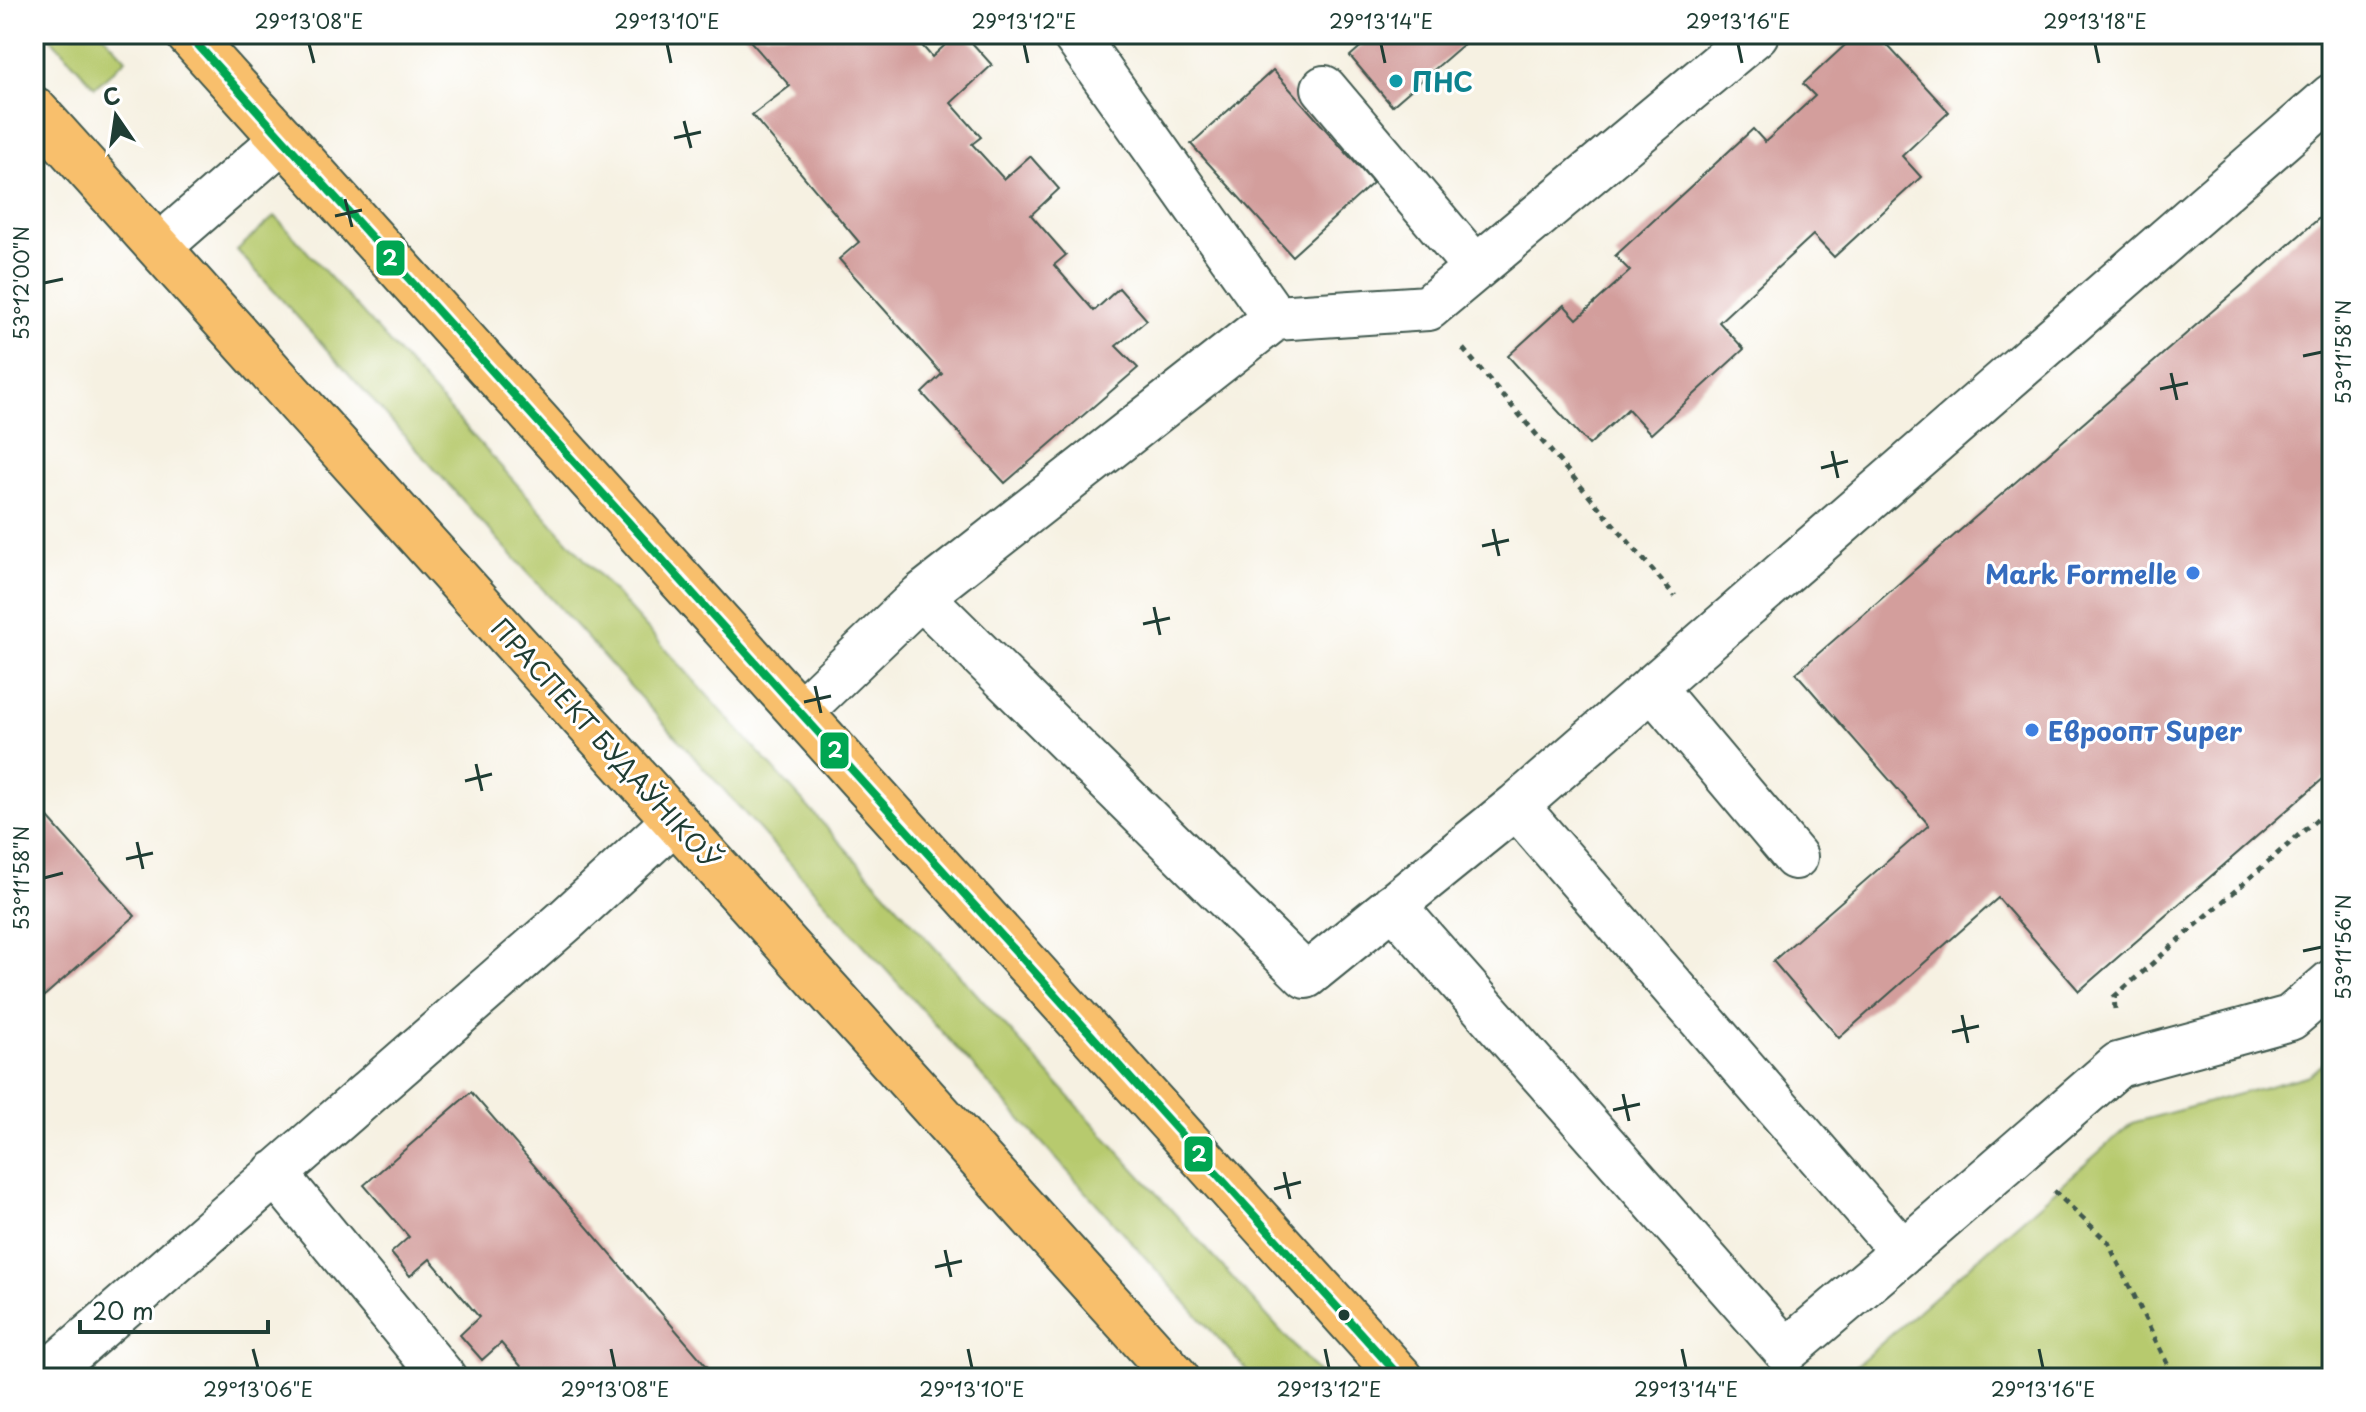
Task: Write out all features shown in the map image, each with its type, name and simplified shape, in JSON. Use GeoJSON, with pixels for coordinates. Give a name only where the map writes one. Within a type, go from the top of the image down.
{"type":"FeatureCollection","features":[{"type":"Feature","properties":{"kind":"main road"},"geometry":{"type":"LineString","coordinates":[[188,34],[1401,1378]]}},
{"type":"Feature","properties":{"kind":"main road","name":"ПРАСПЕКТ БУДАЎНІКОЎ"},"geometry":{"type":"LineString","coordinates":[[34,109],[1177,1378]]}},
{"type":"Feature","properties":{"kind":"street"},"geometry":{"type":"LineString","coordinates":[[1074,34],[1275,318]]}},
{"type":"Feature","properties":{"kind":"street"},"geometry":{"type":"LineString","coordinates":[[800,712],[921,596],[1275,318],[1428,308],[1756,34]]}},
{"type":"Feature","properties":{"kind":"street"},"geometry":{"type":"LineString","coordinates":[[1324,88],[1476,268]]}},
{"type":"Feature","properties":{"kind":"street"},"geometry":{"type":"LineString","coordinates":[[921,596],[1306,976],[1516,806],[2332,96]]}},
{"type":"Feature","properties":{"kind":"street"},"geometry":{"type":"LineString","coordinates":[[159,247],[283,139]]}},
{"type":"Feature","properties":{"kind":"street"},"geometry":{"type":"LineString","coordinates":[[1652,687],[1795,857]]}},
{"type":"Feature","properties":{"kind":"street"},"geometry":{"type":"LineString","coordinates":[[1516,806],[1903,1252]]}},
{"type":"Feature","properties":{"kind":"street"},"geometry":{"type":"LineString","coordinates":[[42,1378],[566,920],[675,820]]}},
{"type":"Feature","properties":{"kind":"street"},"geometry":{"type":"LineString","coordinates":[[1393,905],[1786,1351],[2118,1065],[2290,1018],[2332,982]]}},
{"type":"Feature","properties":{"kind":"street"},"geometry":{"type":"LineString","coordinates":[[275,1173],[444,1378]]}},
{"type":"Feature","properties":{"kind":"path"},"geometry":{"type":"LineString","coordinates":[[1428,308],[1709,636]]}},
{"type":"Feature","properties":{"kind":"path"},"geometry":{"type":"LineString","coordinates":[[2016,1154],[2108,1242],[2174,1378]]}},
{"type":"Feature","properties":{"kind":"green space"},"geometry":{"type":"Polygon","coordinates":[[[47,34],[103,34],[126,59],[95,87],[47,34]]]}},
{"type":"Feature","properties":{"kind":"green space"},"geometry":{"type":"Polygon","coordinates":[[[275,216],[1323,1378],[1254,1378],[237,250],[275,216]]]}},
{"type":"Feature","properties":{"kind":"green space"},"geometry":{"type":"Polygon","coordinates":[[[2332,1056],[2332,1378],[1842,1378],[2132,1123],[2310,1075],[2332,1056]]]}},
{"type":"Feature","properties":{"kind":"building"},"geometry":{"type":"Polygon","coordinates":[[[744,34],[912,34],[932,57],[957,34],[964,34],[992,65],[951,103],[981,137],[972,144],[1004,179],[1030,156],[1059,189],[1031,215],[1066,255],[1054,265],[1094,311],[1119,288],[1147,320],[1116,346],[1138,368],[1005,483],[922,393],[942,374],[839,259],[859,242],[752,115],[790,86],[744,34]]]}},
{"type":"Feature","properties":{"kind":"building","name":"ПНС"},"geometry":{"type":"Polygon","coordinates":[[[1375,34],[1469,34],[1472,37],[1392,106],[1350,56],[1375,34]]]}},
{"type":"Feature","properties":{"kind":"building"},"geometry":{"type":"Polygon","coordinates":[[[1857,34],[1877,34],[1949,112],[1902,156],[1921,177],[1834,257],[1813,235],[1719,322],[1744,349],[1651,434],[1628,409],[1589,445],[1508,356],[1564,305],[1577,319],[1630,271],[1615,256],[1753,129],[1765,142],[1815,96],[1803,84],[1857,34]]]}},
{"type":"Feature","properties":{"kind":"building"},"geometry":{"type":"Polygon","coordinates":[[[1273,70],[1373,183],[1292,256],[1191,144],[1273,70]]]}},
{"type":"Feature","properties":{"kind":"building"},"geometry":{"type":"Polygon","coordinates":[[[2332,207],[2332,771],[2079,991],[1998,898],[1839,1038],[1773,961],[1929,825],[1796,673],[2332,207]]]}},
{"type":"Feature","properties":{"kind":"building"},"geometry":{"type":"Polygon","coordinates":[[[34,802],[135,916],[34,1005],[34,802]]]}},
{"type":"Feature","properties":{"kind":"building"},"geometry":{"type":"Polygon","coordinates":[[[471,1092],[717,1378],[531,1378],[501,1343],[482,1360],[460,1335],[479,1317],[430,1259],[410,1276],[391,1253],[409,1237],[364,1185],[471,1092]]]}},
{"type":"Feature","properties":{"kind":"transit line","name":"2"},"geometry":{"type":"LineString","coordinates":[[188,34],[1401,1378]]}},
{"type":"Feature","properties":{"kind":"place","name":"ПНС"},"geometry":{"type":"Point","coordinates":[1396,81]}},
{"type":"Feature","properties":{"kind":"place","name":"Mark Formelle"},"geometry":{"type":"Point","coordinates":[2193,573]}},
{"type":"Feature","properties":{"kind":"place","name":"Евроопт Super"},"geometry":{"type":"Point","coordinates":[2032,730]}}]}
